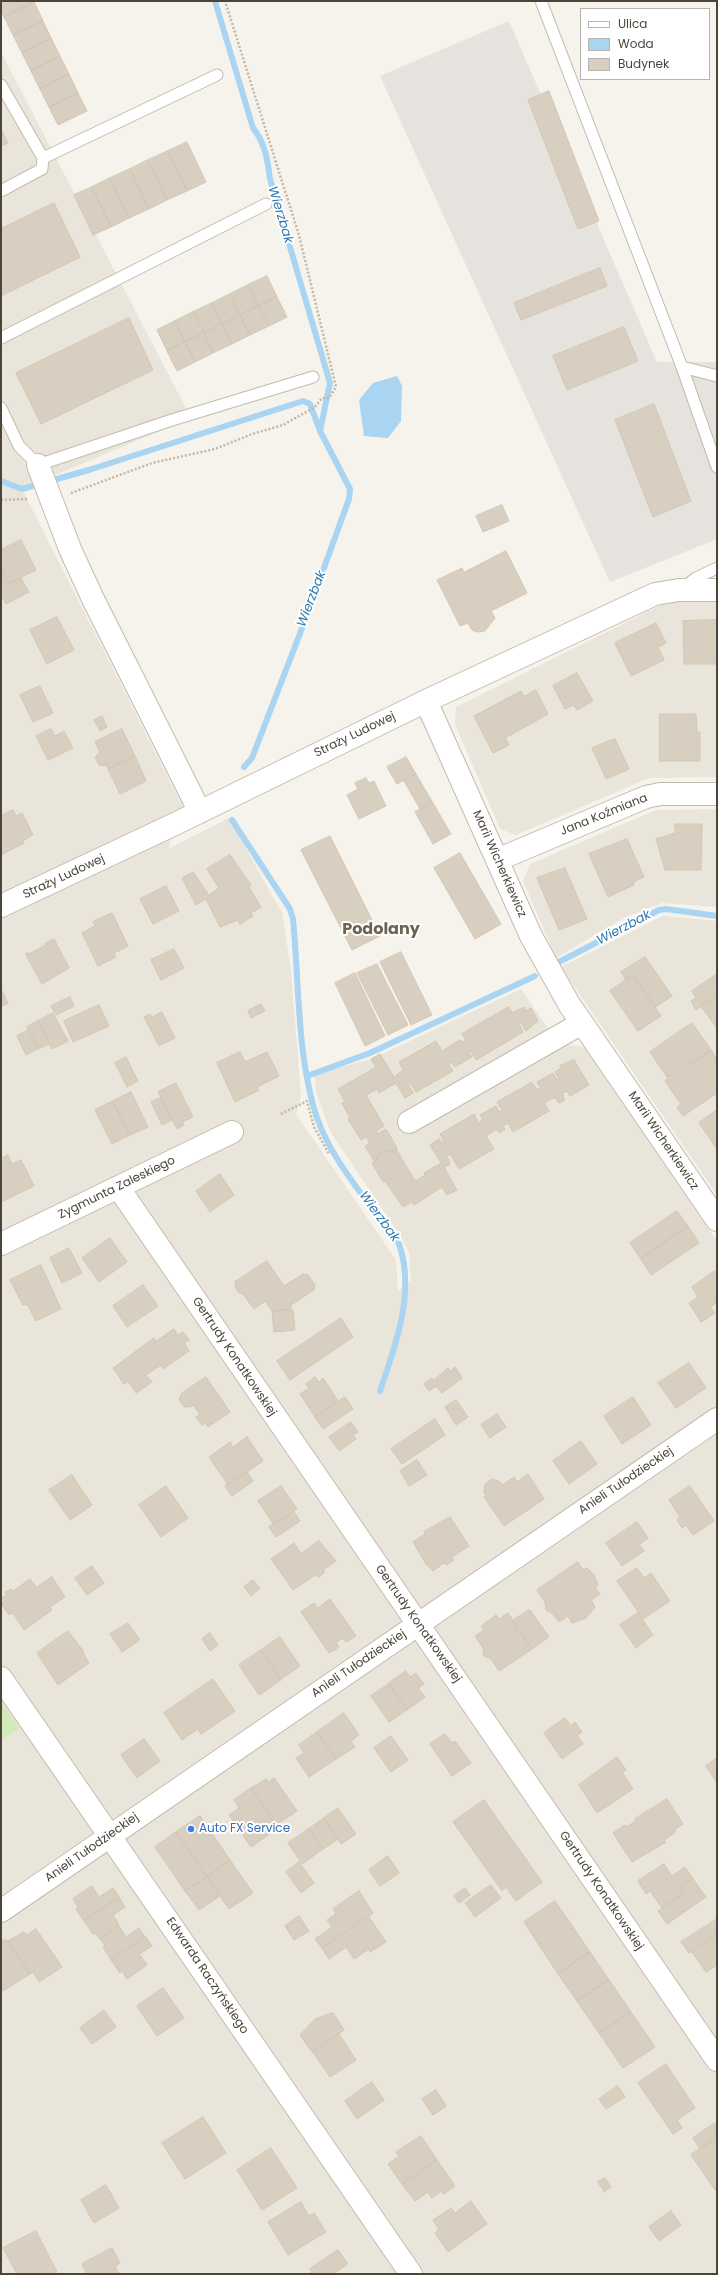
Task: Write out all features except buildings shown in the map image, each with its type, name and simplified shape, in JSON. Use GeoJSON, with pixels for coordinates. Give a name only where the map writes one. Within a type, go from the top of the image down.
{"type":"FeatureCollection","features":[{"type":"Feature","properties":{"kind":"street"},"geometry":{"type":"LineString","coordinates":[[44,480],[70,549],[93,599],[200,812]]}},
{"type":"Feature","properties":{"kind":"street","name":"Straży Ludowej"},"geometry":{"type":"LineString","coordinates":[[1,906],[200,812],[426,700],[655,594],[679,590],[717,590]]}},
{"type":"Feature","properties":{"kind":"street","name":"Marii Wicherkiewicz"},"geometry":{"type":"LineString","coordinates":[[426,700],[531,936],[582,1023],[717,1220]]}},
{"type":"Feature","properties":{"kind":"street","name":"Jana Koźmiana"},"geometry":{"type":"LineString","coordinates":[[497,860],[646,797],[660,794],[717,794]]}},
{"type":"Feature","properties":{"kind":"street"},"geometry":{"type":"LineString","coordinates":[[409,1122],[582,1023]]}},
{"type":"Feature","properties":{"kind":"street","name":"Zygmunta Zaleskiego"},"geometry":{"type":"LineString","coordinates":[[1,1244],[232,1132]]}},
{"type":"Feature","properties":{"kind":"street","name":"Gertrudy Konatkowskiej"},"geometry":{"type":"LineString","coordinates":[[118,1187],[717,2060]]}},
{"type":"Feature","properties":{"kind":"street","name":"Anieli Tułodzieckiej"},"geometry":{"type":"LineString","coordinates":[[1,1911],[717,1419]]}},
{"type":"Feature","properties":{"kind":"street","name":"Edwarda Raczyńskiego"},"geometry":{"type":"LineString","coordinates":[[1,1678],[411,2274]]}},
{"type":"Feature","properties":{"kind":"lane"},"geometry":{"type":"LineString","coordinates":[[541,1],[682,367],[717,468]]}},
{"type":"Feature","properties":{"kind":"lane"},"geometry":{"type":"LineString","coordinates":[[43,158],[217,75]]}},
{"type":"Feature","properties":{"kind":"lane"},"geometry":{"type":"LineString","coordinates":[[1,85],[43,158],[42,169],[1,191]]}},
{"type":"Feature","properties":{"kind":"lane"},"geometry":{"type":"LineString","coordinates":[[1,338],[266,204]]}},
{"type":"Feature","properties":{"kind":"lane"},"geometry":{"type":"LineString","coordinates":[[682,367],[717,376]]}},
{"type":"Feature","properties":{"kind":"lane"},"geometry":{"type":"LineString","coordinates":[[1,408],[19,446],[44,480],[172,420],[313,377]]}},
{"type":"Feature","properties":{"kind":"lane"},"geometry":{"type":"LineString","coordinates":[[679,590],[696,578],[717,568]]}},
{"type":"Feature","properties":{"kind":"path"},"geometry":{"type":"LineString","coordinates":[[44,480],[80,491],[152,463],[215,449],[252,434],[283,425],[315,407],[324,397],[329,398],[336,387],[299,235],[225,1]]}},
{"type":"Feature","properties":{"kind":"path"},"geometry":{"type":"LineString","coordinates":[[281,1114],[307,1101],[314,1127],[329,1154]]}},
{"type":"Feature","properties":{"kind":"shaded area"},"geometry":{"type":"Polygon","coordinates":[[[509,21],[657,362],[717,362],[717,539],[610,582],[380,76],[509,21]]]}},
{"type":"Feature","properties":{"kind":"shaded area"},"geometry":{"type":"Polygon","coordinates":[[[1,52],[191,418],[22,489],[183,807],[168,849],[229,818],[282,913],[291,970],[301,1097],[296,1114],[396,1260],[398,1291],[411,1282],[409,1252],[398,1232],[331,1133],[317,1095],[314,1074],[371,1059],[521,989],[559,1044],[584,1047],[717,1241],[717,2274],[1,2274],[1,52]]]}},
{"type":"Feature","properties":{"kind":"shaded area"},"geometry":{"type":"Polygon","coordinates":[[[669,601],[717,601],[717,777],[649,778],[516,835],[500,829],[455,724],[456,707],[669,601]]]}},
{"type":"Feature","properties":{"kind":"shaded area"},"geometry":{"type":"Polygon","coordinates":[[[717,809],[717,907],[662,903],[626,917],[556,958],[523,881],[530,864],[656,810],[717,809]]]}},
{"type":"Feature","properties":{"kind":"shaded area"},"geometry":{"type":"Polygon","coordinates":[[[663,916],[717,921],[717,1195],[561,967],[663,916]]]}},
{"type":"Feature","properties":{"kind":"green space"},"geometry":{"type":"Polygon","coordinates":[[[1,1703],[19,1728],[1,1741],[1,1703]]]}},
{"type":"Feature","properties":{"kind":"water"},"geometry":{"type":"Polygon","coordinates":[[[397,376],[402,386],[401,421],[388,438],[364,436],[359,400],[373,383],[397,376]]]}},
{"type":"Feature","properties":{"kind":"waterway","name":"Wierzbak"},"geometry":{"type":"LineString","coordinates":[[215,1],[253,128],[260,139],[265,152],[270,179],[330,383],[320,431]]}},
{"type":"Feature","properties":{"kind":"waterway","name":"Wierzbak"},"geometry":{"type":"LineString","coordinates":[[1,481],[22,489],[92,469],[303,401],[310,404],[320,431],[350,489],[349,499],[301,631],[252,758],[244,767]]}},
{"type":"Feature","properties":{"kind":"waterway","name":"Wierzbak"},"geometry":{"type":"LineString","coordinates":[[232,820],[290,909],[293,919],[301,1036],[308,1082],[318,1120],[331,1149],[340,1163],[377,1215],[393,1234],[400,1247],[404,1265],[404,1302],[392,1357],[380,1391]]}},
{"type":"Feature","properties":{"kind":"waterway","name":"Wierzbak"},"geometry":{"type":"LineString","coordinates":[[559,962],[659,910],[666,909],[717,916]]}},
{"type":"Feature","properties":{"kind":"waterway","name":"Wierzbak"},"geometry":{"type":"LineString","coordinates":[[307,1076],[370,1053],[535,976]]}},
{"type":"Feature","properties":{"kind":"place","name":"Auto FX Service"},"geometry":{"type":"Point","coordinates":[191,1829]}},
{"type":"Feature","properties":{"kind":"district","name":"Podolany"},"geometry":{"type":"Point","coordinates":[381,930]}}]}
